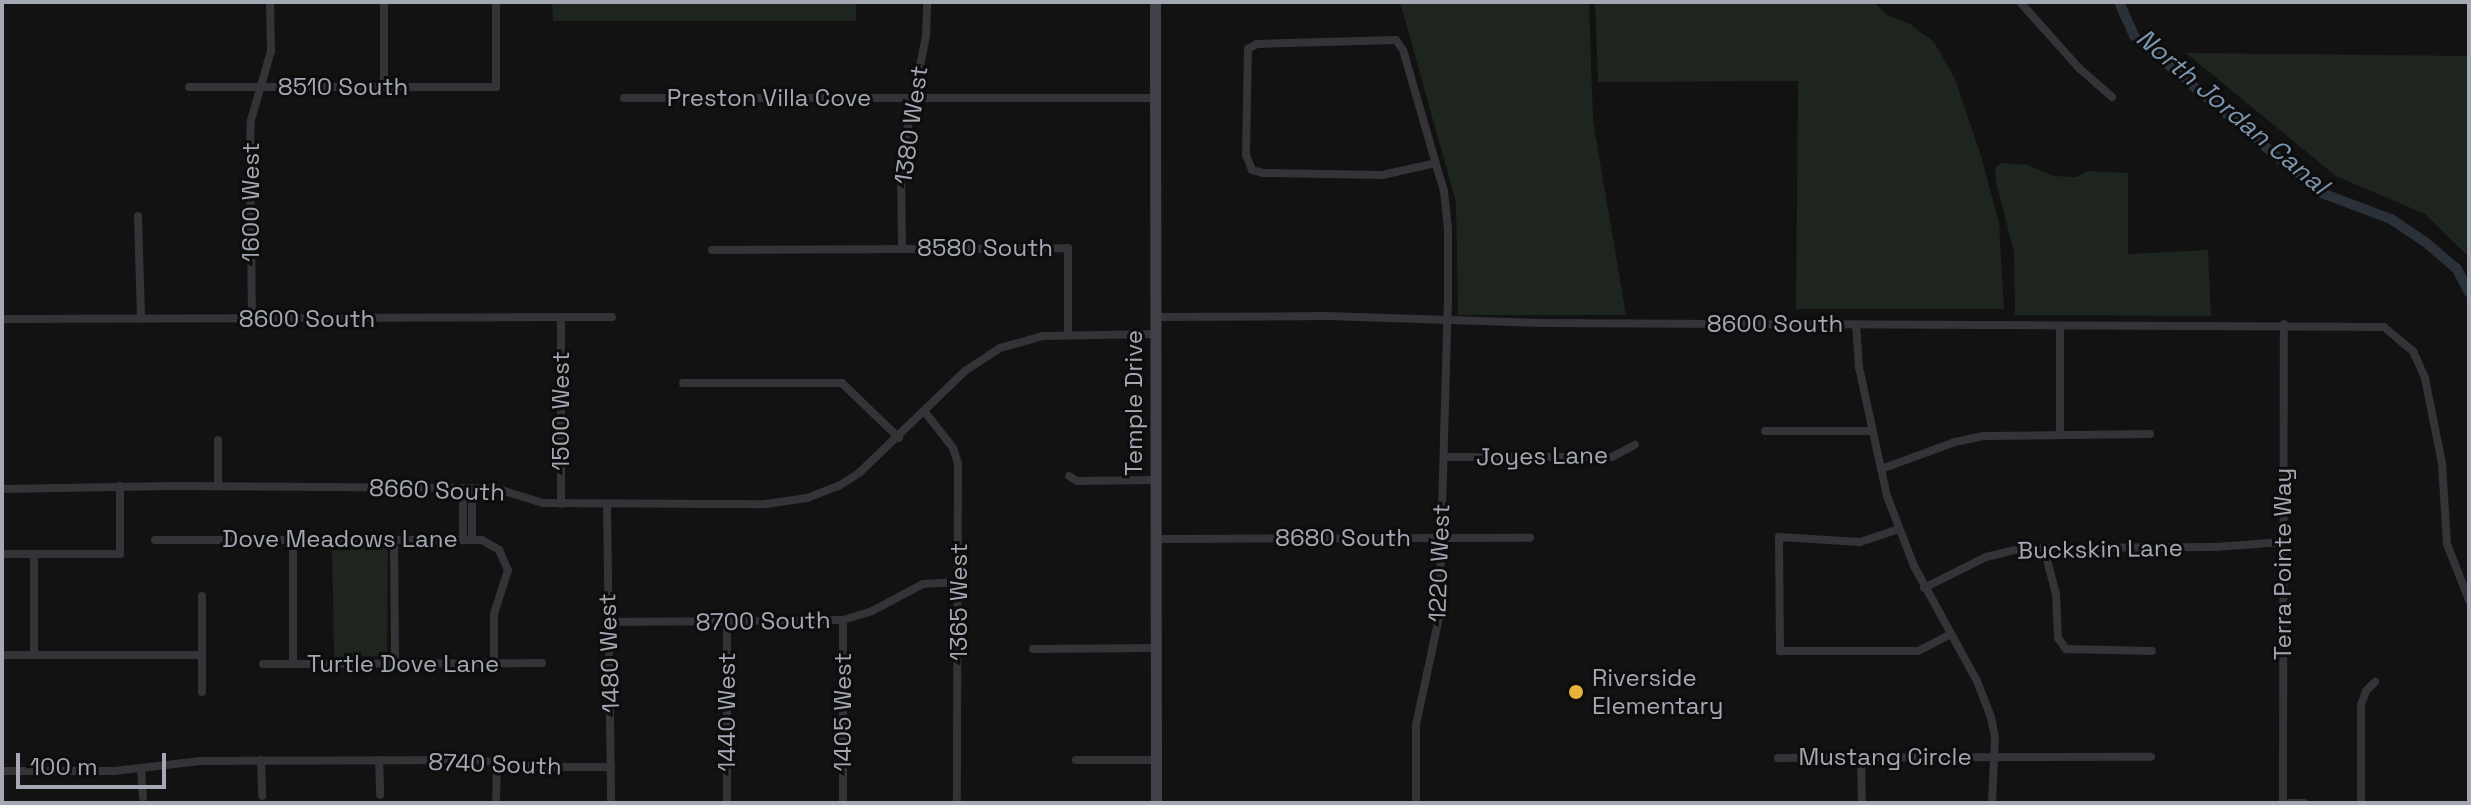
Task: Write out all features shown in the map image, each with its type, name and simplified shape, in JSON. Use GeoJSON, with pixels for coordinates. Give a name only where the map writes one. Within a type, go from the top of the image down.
{"type":"FeatureCollection","features":[{"type":"Feature","properties":{"kind":"street","name":"1600 West"},"geometry":{"type":"LineString","coordinates":[[252,319],[251,120],[271,51],[270,2]]}},
{"type":"Feature","properties":{"kind":"street"},"geometry":{"type":"LineString","coordinates":[[384,2],[384,87]]}},
{"type":"Feature","properties":{"kind":"street","name":"8510 South"},"geometry":{"type":"LineString","coordinates":[[189,87],[496,87],[496,2]]}},
{"type":"Feature","properties":{"kind":"street","name":"1380 West"},"geometry":{"type":"LineString","coordinates":[[902,249],[901,162],[926,36],[927,2]]}},
{"type":"Feature","properties":{"kind":"street","name":"Temple Drive"},"geometry":{"type":"LineString","coordinates":[[1155,2],[1156,803]]}},
{"type":"Feature","properties":{"kind":"street"},"geometry":{"type":"LineString","coordinates":[[2020,2],[2079,68],[2112,97]]}},
{"type":"Feature","properties":{"kind":"street","name":"1220 West"},"geometry":{"type":"LineString","coordinates":[[1416,803],[1416,725],[1437,630],[1441,475],[1445,457],[1447,216],[1436,163],[1403,50],[1396,40],[1257,44],[1248,49],[1246,155],[1249,168],[1259,173],[1382,175],[1436,163]]}},
{"type":"Feature","properties":{"kind":"street","name":"Preston Villa Cove"},"geometry":{"type":"LineString","coordinates":[[624,98],[1155,98]]}},
{"type":"Feature","properties":{"kind":"street"},"geometry":{"type":"LineString","coordinates":[[138,216],[141,319]]}},
{"type":"Feature","properties":{"kind":"street","name":"8580 South"},"geometry":{"type":"LineString","coordinates":[[712,250],[1068,248],[1068,335]]}},
{"type":"Feature","properties":{"kind":"street","name":"8600 South"},"geometry":{"type":"LineString","coordinates":[[1156,317],[1327,316],[1448,322],[2060,327],[2369,325],[2393,332],[2413,351],[2425,378],[2442,463],[2447,544],[2469,600]]}},
{"type":"Feature","properties":{"kind":"street","name":"8600 South"},"geometry":{"type":"LineString","coordinates":[[2,319],[612,317]]}},
{"type":"Feature","properties":{"kind":"street","name":"1500 West"},"geometry":{"type":"LineString","coordinates":[[561,318],[561,504]]}},
{"type":"Feature","properties":{"kind":"street"},"geometry":{"type":"LineString","coordinates":[[1856,324],[1859,367],[1872,431],[1899,529],[1924,588],[1985,700],[1995,737],[1992,803]]}},
{"type":"Feature","properties":{"kind":"street","name":"Terra Pointe Way"},"geometry":{"type":"LineString","coordinates":[[2284,324],[2286,803]]}},
{"type":"Feature","properties":{"kind":"street"},"geometry":{"type":"LineString","coordinates":[[2060,327],[2060,434]]}},
{"type":"Feature","properties":{"kind":"street","name":"8660 South"},"geometry":{"type":"LineString","coordinates":[[2,489],[120,486],[467,488],[505,489],[543,503],[561,504],[766,504],[807,498],[859,473],[899,438],[965,371],[1000,348],[1043,336],[1155,334]]}},
{"type":"Feature","properties":{"kind":"street"},"geometry":{"type":"LineString","coordinates":[[683,383],[842,383],[899,438]]}},
{"type":"Feature","properties":{"kind":"street","name":"1365 West"},"geometry":{"type":"LineString","coordinates":[[925,412],[953,448],[958,463],[957,803]]}},
{"type":"Feature","properties":{"kind":"street"},"geometry":{"type":"LineString","coordinates":[[1765,431],[1872,431]]}},
{"type":"Feature","properties":{"kind":"street"},"geometry":{"type":"LineString","coordinates":[[1881,469],[1955,442],[2009,434],[2150,434]]}},
{"type":"Feature","properties":{"kind":"street"},"geometry":{"type":"LineString","coordinates":[[218,440],[218,486]]}},
{"type":"Feature","properties":{"kind":"street","name":"Joyes Lane"},"geometry":{"type":"LineString","coordinates":[[1445,457],[1612,457],[1635,445]]}},
{"type":"Feature","properties":{"kind":"street"},"geometry":{"type":"LineString","coordinates":[[1069,476],[1077,481],[1156,480]]}},
{"type":"Feature","properties":{"kind":"street"},"geometry":{"type":"LineString","coordinates":[[2,554],[120,554],[120,486]]}},
{"type":"Feature","properties":{"kind":"street"},"geometry":{"type":"LineString","coordinates":[[467,488],[467,539]]}},
{"type":"Feature","properties":{"kind":"street","name":"1480 West"},"geometry":{"type":"LineString","coordinates":[[607,504],[611,803]]}},
{"type":"Feature","properties":{"kind":"street"},"geometry":{"type":"LineString","coordinates":[[1899,529],[1860,542],[1779,537],[1780,651],[1918,651],[1950,635]]}},
{"type":"Feature","properties":{"kind":"street","name":"8680 South"},"geometry":{"type":"LineString","coordinates":[[1156,539],[1530,538]]}},
{"type":"Feature","properties":{"kind":"street"},"geometry":{"type":"LineString","coordinates":[[293,539],[293,664]]}},
{"type":"Feature","properties":{"kind":"street"},"geometry":{"type":"LineString","coordinates":[[394,539],[395,664]]}},
{"type":"Feature","properties":{"kind":"street","name":"Dove Meadows Lane"},"geometry":{"type":"LineString","coordinates":[[155,540],[467,539],[491,543],[499,550],[508,570],[494,614],[494,663]]}},
{"type":"Feature","properties":{"kind":"street","name":"Buckskin Lane"},"geometry":{"type":"LineString","coordinates":[[1924,588],[1986,557],[2023,548],[2216,547],[2283,542]]}},
{"type":"Feature","properties":{"kind":"street"},"geometry":{"type":"LineString","coordinates":[[2044,548],[2056,594],[2061,644],[2074,651],[2152,651]]}},
{"type":"Feature","properties":{"kind":"street"},"geometry":{"type":"LineString","coordinates":[[34,554],[34,655]]}},
{"type":"Feature","properties":{"kind":"street","name":"8700 South"},"geometry":{"type":"LineString","coordinates":[[607,622],[843,620],[872,611],[923,584],[959,582]]}},
{"type":"Feature","properties":{"kind":"street"},"geometry":{"type":"LineString","coordinates":[[202,596],[202,692]]}},
{"type":"Feature","properties":{"kind":"street","name":"1405 West"},"geometry":{"type":"LineString","coordinates":[[843,620],[843,803]]}},
{"type":"Feature","properties":{"kind":"street","name":"1440 West"},"geometry":{"type":"LineString","coordinates":[[727,622],[727,803]]}},
{"type":"Feature","properties":{"kind":"street"},"geometry":{"type":"LineString","coordinates":[[1033,649],[1156,648]]}},
{"type":"Feature","properties":{"kind":"street"},"geometry":{"type":"LineString","coordinates":[[2,655],[202,655]]}},
{"type":"Feature","properties":{"kind":"street","name":"Turtle Dove Lane"},"geometry":{"type":"LineString","coordinates":[[263,664],[542,663]]}},
{"type":"Feature","properties":{"kind":"street"},"geometry":{"type":"LineString","coordinates":[[2361,803],[2361,705],[2366,691],[2375,682]]}},
{"type":"Feature","properties":{"kind":"street"},"geometry":{"type":"LineString","coordinates":[[1861,757],[1862,803]]}},
{"type":"Feature","properties":{"kind":"street","name":"Mustang Circle"},"geometry":{"type":"LineString","coordinates":[[1778,758],[2151,757]]}},
{"type":"Feature","properties":{"kind":"street"},"geometry":{"type":"LineString","coordinates":[[261,760],[262,796]]}},
{"type":"Feature","properties":{"kind":"street","name":"8740 South"},"geometry":{"type":"LineString","coordinates":[[2,771],[141,769],[200,761],[261,760],[497,761],[538,767],[611,767]]}},
{"type":"Feature","properties":{"kind":"street"},"geometry":{"type":"LineString","coordinates":[[379,760],[380,795]]}},
{"type":"Feature","properties":{"kind":"street"},"geometry":{"type":"LineString","coordinates":[[1076,760],[1156,760]]}},
{"type":"Feature","properties":{"kind":"street"},"geometry":{"type":"LineString","coordinates":[[496,803],[497,761]]}},
{"type":"Feature","properties":{"kind":"street"},"geometry":{"type":"LineString","coordinates":[[141,769],[143,797]]}},
{"type":"Feature","properties":{"kind":"street"},"geometry":{"type":"LineString","coordinates":[[2286,803],[2304,803]]}},
{"type":"Feature","properties":{"kind":"shaded area"},"geometry":{"type":"Polygon","coordinates":[[[552,2],[856,2],[856,21],[553,21],[552,2]]]}},
{"type":"Feature","properties":{"kind":"shaded area"},"geometry":{"type":"Polygon","coordinates":[[[1400,2],[1589,2],[1593,120],[1626,315],[1458,315],[1456,202],[1400,2]]]}},
{"type":"Feature","properties":{"kind":"shaded area"},"geometry":{"type":"Polygon","coordinates":[[[1595,2],[1874,2],[1887,15],[1910,24],[1934,42],[1955,79],[1999,223],[2004,309],[1796,309],[1798,81],[1598,82],[1595,2]]]}},
{"type":"Feature","properties":{"kind":"shaded area"},"geometry":{"type":"Polygon","coordinates":[[[2186,53],[2469,56],[2469,257],[2425,214],[2336,176],[2186,53]]]}},
{"type":"Feature","properties":{"kind":"shaded area"},"geometry":{"type":"Polygon","coordinates":[[[2001,163],[2028,165],[2054,176],[2076,177],[2087,171],[2128,173],[2128,254],[2208,250],[2211,316],[2015,315],[2014,252],[1996,182],[1995,168],[2001,163]]]}},
{"type":"Feature","properties":{"kind":"shaded area"},"geometry":{"type":"Polygon","coordinates":[[[383,543],[388,551],[387,656],[334,657],[332,544],[383,543]]]}},
{"type":"Feature","properties":{"kind":"waterway","name":"North Jordan Canal"},"geometry":{"type":"LineString","coordinates":[[2119,2],[2134,36],[2319,192],[2391,219],[2424,241],[2457,269],[2469,293]]}},
{"type":"Feature","properties":{"kind":"place","name":"Riverside Elementary"},"geometry":{"type":"Point","coordinates":[1576,692]}}]}
